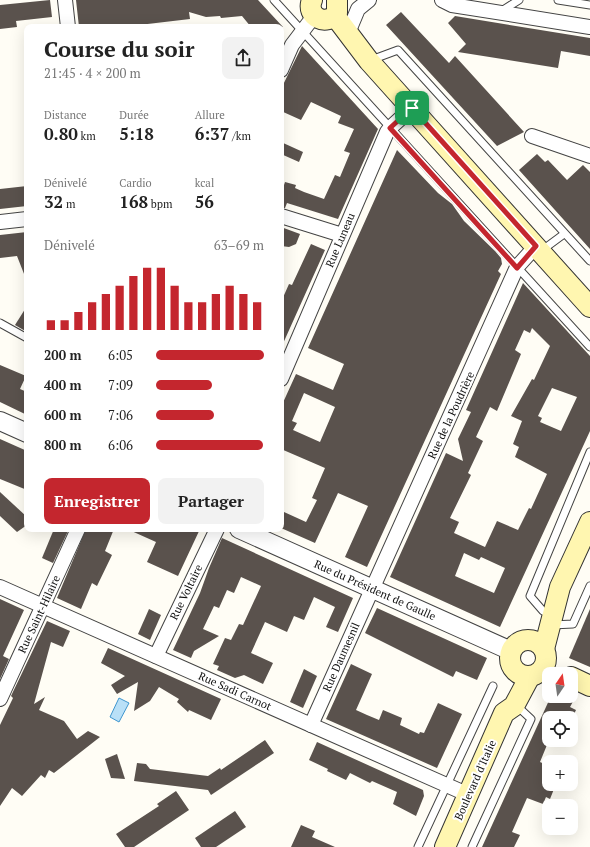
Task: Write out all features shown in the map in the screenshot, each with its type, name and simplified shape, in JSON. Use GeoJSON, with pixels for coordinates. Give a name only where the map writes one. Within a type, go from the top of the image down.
{"type":"FeatureCollection","features":[{"type":"Feature","properties":{"kind":"main road"},"geometry":{"type":"LineString","coordinates":[[310,16],[327,20],[336,8],[348,33],[369,61],[590,306]]}},
{"type":"Feature","properties":{"kind":"main road"},"geometry":{"type":"LineString","coordinates":[[546,618],[590,522]]}},
{"type":"Feature","properties":{"kind":"main road","name":"Boulevard d'Italie"},"geometry":{"type":"LineString","coordinates":[[510,708],[503,702],[517,653],[546,618]]}},
{"type":"Feature","properties":{"kind":"main road","name":"Boulevard d'Italie"},"geometry":{"type":"LineString","coordinates":[[445,847],[510,708],[539,664],[546,618]]}},
{"type":"Feature","properties":{"kind":"main road"},"geometry":{"type":"LineString","coordinates":[[539,664],[537,642],[517,653],[516,673],[539,664],[546,667]]}},
{"type":"Feature","properties":{"kind":"main road"},"geometry":{"type":"LineString","coordinates":[[578,680],[590,686]]}},
{"type":"Feature","properties":{"kind":"street"},"geometry":{"type":"LineString","coordinates":[[65,0],[68,24]]}},
{"type":"Feature","properties":{"kind":"street"},"geometry":{"type":"LineString","coordinates":[[348,33],[358,9],[369,0]]}},
{"type":"Feature","properties":{"kind":"street"},"geometry":{"type":"LineString","coordinates":[[434,0],[590,26]]}},
{"type":"Feature","properties":{"kind":"street"},"geometry":{"type":"LineString","coordinates":[[284,63],[292,45],[310,16]]}},
{"type":"Feature","properties":{"kind":"street","name":"Rue Luneau"},"geometry":{"type":"LineString","coordinates":[[284,372],[342,235],[390,128],[412,108]]}},
{"type":"Feature","properties":{"kind":"street"},"geometry":{"type":"LineString","coordinates":[[532,136],[590,156]]}},
{"type":"Feature","properties":{"kind":"street"},"geometry":{"type":"LineString","coordinates":[[284,217],[342,235]]}},
{"type":"Feature","properties":{"kind":"street"},"geometry":{"type":"LineString","coordinates":[[0,222],[24,219]]}},
{"type":"Feature","properties":{"kind":"street","name":"Rue de la Poudrière"},"geometry":{"type":"LineString","coordinates":[[371,589],[517,268],[539,249]]}},
{"type":"Feature","properties":{"kind":"street"},"geometry":{"type":"LineString","coordinates":[[0,421],[24,432]]}},
{"type":"Feature","properties":{"kind":"street","name":"Rue Saint-Hilaire"},"geometry":{"type":"LineString","coordinates":[[0,699],[77,532]]}},
{"type":"Feature","properties":{"kind":"street","name":"Rue Voltaire"},"geometry":{"type":"LineString","coordinates":[[156,656],[216,532]]}},
{"type":"Feature","properties":{"kind":"street","name":"Rue du Président de Gaulle"},"geometry":{"type":"LineString","coordinates":[[246,532],[517,653]]}},
{"type":"Feature","properties":{"kind":"street","name":"Rue Sadi Carnot"},"geometry":{"type":"LineString","coordinates":[[0,587],[469,795]]}},
{"type":"Feature","properties":{"kind":"street","name":"Rue Daumesnil"},"geometry":{"type":"LineString","coordinates":[[311,725],[371,589]]}},
{"type":"Feature","properties":{"kind":"lane"},"geometry":{"type":"LineString","coordinates":[[274,0],[310,16],[390,128],[590,347]]}},
{"type":"Feature","properties":{"kind":"lane"},"geometry":{"type":"LineString","coordinates":[[500,12],[519,0]]}},
{"type":"Feature","properties":{"kind":"lane"},"geometry":{"type":"LineString","coordinates":[[558,0],[590,5]]}},
{"type":"Feature","properties":{"kind":"lane"},"geometry":{"type":"LineString","coordinates":[[369,61],[398,50],[590,262]]}},
{"type":"Feature","properties":{"kind":"lane"},"geometry":{"type":"LineString","coordinates":[[539,249],[564,234]]}},
{"type":"Feature","properties":{"kind":"lane"},"geometry":{"type":"LineString","coordinates":[[0,323],[24,336]]}},
{"type":"Feature","properties":{"kind":"lane"},"geometry":{"type":"LineString","coordinates":[[590,452],[530,596],[546,618],[573,624],[590,586]]}},
{"type":"Feature","properties":{"kind":"lane"},"geometry":{"type":"LineString","coordinates":[[418,847],[493,686]]}},
{"type":"Feature","properties":{"kind":"lane"},"geometry":{"type":"LineString","coordinates":[[472,847],[531,719],[510,708]]}},
{"type":"Feature","properties":{"kind":"water"},"geometry":{"type":"Polygon","coordinates":[[[119,698],[129,703],[119,722],[110,717],[119,698]]]}},
{"type":"Feature","properties":{"kind":"building"},"geometry":{"type":"Polygon","coordinates":[[[50,0],[52,17],[16,21],[17,27],[0,29],[0,5],[50,0]]]}},
{"type":"Feature","properties":{"kind":"building"},"geometry":{"type":"Polygon","coordinates":[[[76,0],[258,0],[280,24],[249,24],[242,16],[221,18],[220,16],[206,17],[189,12],[190,19],[148,24],[79,24],[76,0]]]}},
{"type":"Feature","properties":{"kind":"building"},"geometry":{"type":"Polygon","coordinates":[[[401,12],[449,63],[455,56],[524,132],[497,146],[386,25],[401,12]]]}},
{"type":"Feature","properties":{"kind":"building"},"geometry":{"type":"Polygon","coordinates":[[[455,16],[590,38],[590,56],[561,51],[558,68],[458,52],[466,44],[448,23],[455,16]]]}},
{"type":"Feature","properties":{"kind":"building"},"geometry":{"type":"Polygon","coordinates":[[[302,46],[378,129],[338,219],[287,203],[284,208],[284,185],[285,182],[296,185],[295,188],[324,199],[335,175],[340,177],[350,153],[344,151],[354,129],[338,123],[341,116],[311,102],[301,120],[284,112],[284,83],[302,46]]]}},
{"type":"Feature","properties":{"kind":"building"},"geometry":{"type":"Polygon","coordinates":[[[284,143],[303,152],[299,162],[284,155],[284,143]]]}},
{"type":"Feature","properties":{"kind":"building"},"geometry":{"type":"Polygon","coordinates":[[[397,150],[438,193],[452,204],[464,221],[501,258],[502,264],[498,271],[501,274],[367,567],[345,557],[368,506],[338,493],[315,543],[284,529],[284,512],[306,522],[317,500],[312,498],[325,468],[284,450],[284,400],[296,374],[333,390],[344,364],[308,348],[397,150]],[[304,393],[292,421],[297,423],[293,430],[320,442],[335,407],[304,393]]]}},
{"type":"Feature","properties":{"kind":"building"},"geometry":{"type":"Polygon","coordinates":[[[537,154],[545,162],[548,160],[567,180],[583,165],[590,172],[590,249],[519,170],[537,154]]]}},
{"type":"Feature","properties":{"kind":"building"},"geometry":{"type":"Polygon","coordinates":[[[24,186],[24,206],[0,209],[0,189],[24,186]]]}},
{"type":"Feature","properties":{"kind":"building"},"geometry":{"type":"Polygon","coordinates":[[[284,228],[300,234],[296,244],[289,247],[284,246],[284,228]]]}},
{"type":"Feature","properties":{"kind":"building"},"geometry":{"type":"Polygon","coordinates":[[[24,232],[24,274],[17,256],[0,258],[0,235],[24,232]]]}},
{"type":"Feature","properties":{"kind":"building"},"geometry":{"type":"Polygon","coordinates":[[[311,244],[325,250],[284,341],[284,295],[289,284],[292,285],[311,244]]]}},
{"type":"Feature","properties":{"kind":"building"},"geometry":{"type":"Polygon","coordinates":[[[523,283],[590,356],[590,431],[500,627],[390,577],[446,453],[463,461],[458,439],[471,412],[466,410],[523,283]],[[532,328],[530,333],[524,330],[515,350],[521,354],[497,411],[490,407],[476,437],[483,441],[468,473],[471,475],[450,518],[459,522],[454,533],[485,547],[497,521],[518,530],[529,508],[531,509],[547,474],[515,457],[519,447],[513,444],[522,421],[511,416],[532,379],[534,380],[550,346],[532,328]],[[552,388],[538,416],[542,418],[540,422],[561,431],[577,397],[552,388]],[[464,553],[455,576],[494,593],[505,568],[481,557],[479,560],[464,553]]]}},
{"type":"Feature","properties":{"kind":"building"},"geometry":{"type":"Polygon","coordinates":[[[24,311],[24,330],[15,325],[24,311]]]}},
{"type":"Feature","properties":{"kind":"building"},"geometry":{"type":"Polygon","coordinates":[[[0,365],[24,375],[24,380],[20,389],[24,391],[24,414],[0,402],[0,365]]]}},
{"type":"Feature","properties":{"kind":"building"},"geometry":{"type":"Polygon","coordinates":[[[0,439],[24,450],[24,489],[0,479],[0,439]]]}},
{"type":"Feature","properties":{"kind":"building"},"geometry":{"type":"Polygon","coordinates":[[[0,492],[24,514],[24,527],[17,532],[0,516],[0,492]]]}},
{"type":"Feature","properties":{"kind":"building"},"geometry":{"type":"Polygon","coordinates":[[[53,532],[68,532],[53,563],[42,558],[53,532]]]}},
{"type":"Feature","properties":{"kind":"building"},"geometry":{"type":"Polygon","coordinates":[[[85,532],[113,532],[105,551],[112,555],[97,586],[92,583],[81,609],[57,598],[85,532]]]}},
{"type":"Feature","properties":{"kind":"building"},"geometry":{"type":"Polygon","coordinates":[[[134,532],[199,532],[178,576],[147,562],[156,542],[134,532]]]}},
{"type":"Feature","properties":{"kind":"building"},"geometry":{"type":"Polygon","coordinates":[[[222,538],[353,598],[338,632],[326,627],[335,607],[314,597],[304,620],[294,616],[287,632],[265,622],[251,653],[273,663],[263,684],[244,675],[235,678],[217,670],[219,666],[213,664],[225,638],[231,640],[239,624],[243,625],[261,586],[241,577],[234,593],[227,590],[219,608],[214,606],[203,629],[219,636],[194,651],[191,658],[173,650],[200,593],[222,538]]]}},
{"type":"Feature","properties":{"kind":"building"},"geometry":{"type":"Polygon","coordinates":[[[0,599],[24,610],[3,656],[9,659],[0,679],[0,599]]]}},
{"type":"Feature","properties":{"kind":"building"},"geometry":{"type":"Polygon","coordinates":[[[377,608],[487,658],[477,680],[456,671],[453,677],[365,633],[377,608]]]}},
{"type":"Feature","properties":{"kind":"building"},"geometry":{"type":"Polygon","coordinates":[[[149,609],[161,615],[150,640],[138,634],[149,609]]]}},
{"type":"Feature","properties":{"kind":"building"},"geometry":{"type":"Polygon","coordinates":[[[590,609],[590,667],[569,658],[590,609]]]}},
{"type":"Feature","properties":{"kind":"building"},"geometry":{"type":"Polygon","coordinates":[[[47,621],[70,631],[63,647],[51,642],[34,704],[45,697],[39,710],[64,721],[77,739],[88,731],[100,737],[54,773],[49,770],[45,778],[41,775],[22,796],[12,788],[0,806],[0,725],[13,698],[11,696],[47,621]]]}},
{"type":"Feature","properties":{"kind":"building"},"geometry":{"type":"Polygon","coordinates":[[[108,648],[221,699],[211,720],[189,710],[188,712],[177,702],[179,699],[159,687],[150,701],[134,711],[138,682],[117,694],[111,685],[125,676],[101,663],[108,648]]]}},
{"type":"Feature","properties":{"kind":"building"},"geometry":{"type":"Polygon","coordinates":[[[351,664],[372,674],[356,710],[367,715],[379,720],[383,710],[402,718],[400,725],[419,734],[420,732],[424,733],[438,703],[462,714],[437,768],[326,719],[351,664]]]}},
{"type":"Feature","properties":{"kind":"building"},"geometry":{"type":"Polygon","coordinates":[[[304,669],[317,676],[303,708],[290,702],[304,669]]]}},
{"type":"Feature","properties":{"kind":"building"},"geometry":{"type":"Polygon","coordinates":[[[548,703],[572,703],[570,707],[576,710],[576,711],[544,711],[548,703]]]}},
{"type":"Feature","properties":{"kind":"building"},"geometry":{"type":"Polygon","coordinates":[[[542,716],[542,747],[546,747],[540,762],[542,763],[542,791],[553,791],[550,799],[546,797],[545,799],[542,799],[542,804],[527,798],[512,832],[520,835],[514,847],[482,847],[542,716]]]}},
{"type":"Feature","properties":{"kind":"building"},"geometry":{"type":"Polygon","coordinates":[[[265,740],[274,753],[211,795],[208,790],[134,781],[137,763],[146,764],[150,769],[208,776],[220,768],[221,770],[265,740]]]}},
{"type":"Feature","properties":{"kind":"building"},"geometry":{"type":"Polygon","coordinates":[[[317,742],[423,790],[424,796],[416,816],[393,804],[397,792],[372,781],[370,783],[350,773],[346,780],[309,760],[317,742]]]}},
{"type":"Feature","properties":{"kind":"building"},"geometry":{"type":"Polygon","coordinates":[[[117,754],[125,779],[111,778],[105,759],[117,754]]]}},
{"type":"Feature","properties":{"kind":"building"},"geometry":{"type":"Polygon","coordinates":[[[176,791],[189,810],[134,847],[125,847],[116,834],[159,806],[157,804],[176,791]]]}},
{"type":"Feature","properties":{"kind":"building"},"geometry":{"type":"Polygon","coordinates":[[[235,811],[246,827],[216,847],[201,847],[195,838],[235,811]]]}},
{"type":"Feature","properties":{"kind":"building"},"geometry":{"type":"Polygon","coordinates":[[[301,825],[315,831],[312,837],[335,847],[291,847],[301,825]]]}},
{"type":"Feature","properties":{"kind":"route"},"geometry":{"type":"LineString","coordinates":[[412,108],[536,246],[529,252],[517,268],[390,128],[412,108]]}}]}
